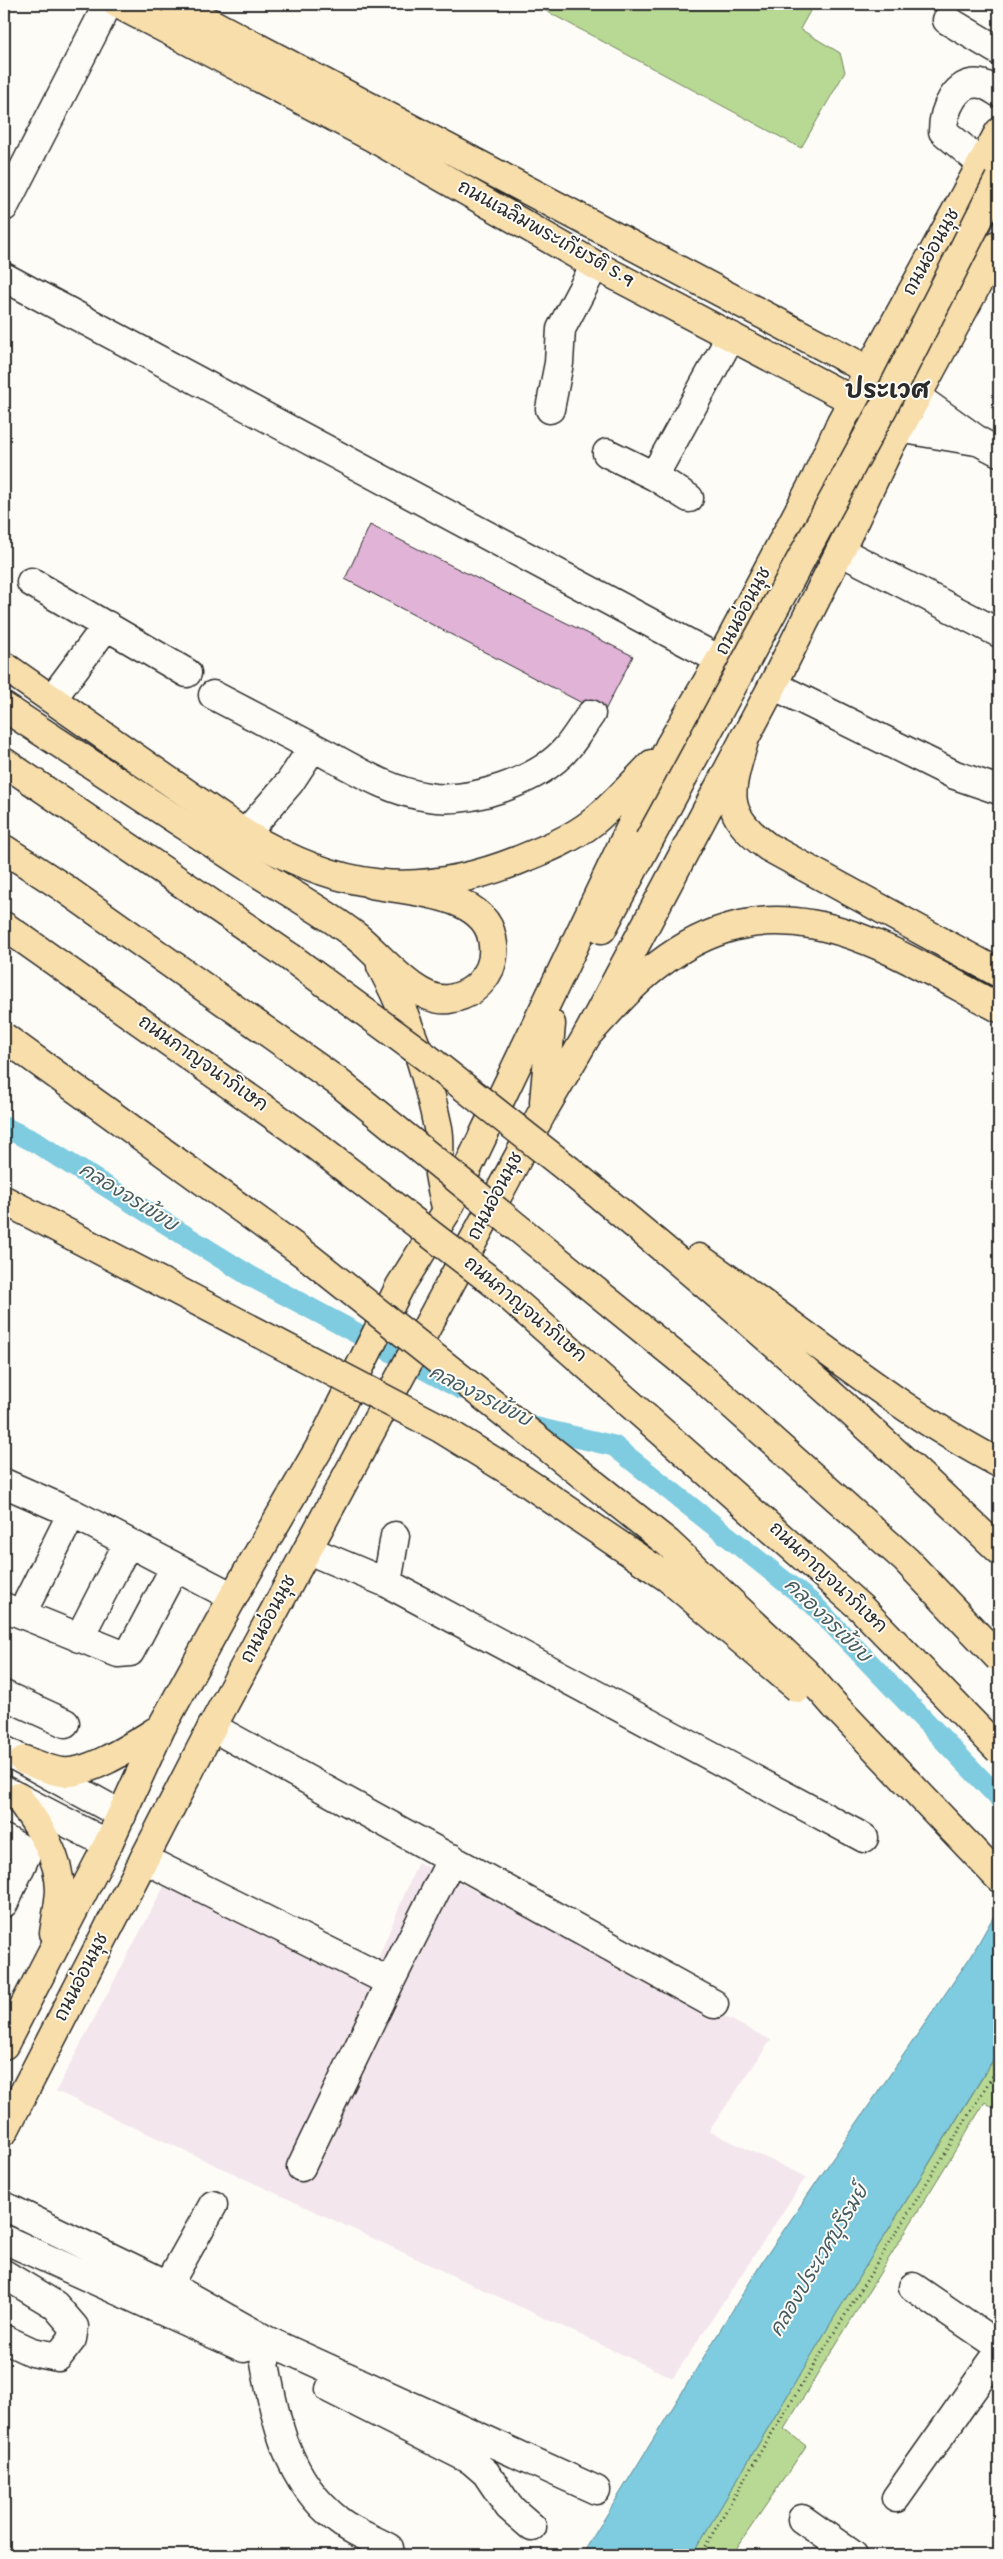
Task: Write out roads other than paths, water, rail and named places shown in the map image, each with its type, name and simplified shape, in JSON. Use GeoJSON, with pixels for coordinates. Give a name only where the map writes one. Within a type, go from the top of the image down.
{"type":"FeatureCollection","features":[{"type":"Feature","properties":{"kind":"main road","name":"ถนนเฉลิมพระเกียรติ ร.9"},"geometry":{"type":"LineString","coordinates":[[118,4],[374,138],[595,265],[901,426]]}},
{"type":"Feature","properties":{"kind":"main road","name":"ถนนเฉลิมพระเกียรติ ร.9"},"geometry":{"type":"LineString","coordinates":[[175,4],[917,396]]}},
{"type":"Feature","properties":{"kind":"main road","name":"ถนนอ่อนนุช"},"geometry":{"type":"LineString","coordinates":[[502,1097],[551,1024],[884,406],[991,172],[999,132]]}},
{"type":"Feature","properties":{"kind":"main road","name":"ถนนอ่อนนุช"},"geometry":{"type":"LineString","coordinates":[[4,2045],[108,1844],[161,1728],[322,1445],[400,1286],[447,1211],[670,745],[720,660],[816,478],[853,400],[912,290],[991,172]]}},
{"type":"Feature","properties":{"kind":"main road","name":"ถนนอ่อนนุช"},"geometry":{"type":"LineString","coordinates":[[4,2131],[212,1727],[543,1111],[588,1034],[773,684],[901,426],[999,244]]}},
{"type":"Feature","properties":{"kind":"main road"},"geometry":{"type":"LineString","coordinates":[[912,290],[908,304],[910,314],[914,321],[923,328],[944,325],[960,316]]}},
{"type":"Feature","properties":{"kind":"main road"},"geometry":{"type":"LineString","coordinates":[[816,478],[826,467],[846,464],[856,471],[860,478],[862,505]]}},
{"type":"Feature","properties":{"kind":"main road"},"geometry":{"type":"LineString","coordinates":[[4,666],[245,834],[276,853],[310,867],[371,884],[451,899],[473,908],[481,915],[491,932],[494,955],[490,967],[479,984],[464,995],[446,1000],[429,997],[420,992],[347,929],[4,707]]}},
{"type":"Feature","properties":{"kind":"main road"},"geometry":{"type":"LineString","coordinates":[[745,737],[731,796],[736,813],[748,833],[768,847],[999,973]]}},
{"type":"Feature","properties":{"kind":"main road"},"geometry":{"type":"LineString","coordinates":[[371,884],[407,886],[442,881],[505,866],[546,849],[591,823],[619,798],[670,745]]}},
{"type":"Feature","properties":{"kind":"main road"},"geometry":{"type":"LineString","coordinates":[[13,768],[214,904],[363,1009],[569,1170],[679,1260],[827,1389],[907,1461],[999,1550]]}},
{"type":"Feature","properties":{"kind":"main road"},"geometry":{"type":"LineString","coordinates":[[4,849],[61,886],[338,1082],[692,1369],[906,1560],[999,1658]]}},
{"type":"Feature","properties":{"kind":"main road"},"geometry":{"type":"LineString","coordinates":[[588,1034],[658,965],[699,939],[740,924],[775,920],[819,924],[880,945],[999,1008]]}},
{"type":"Feature","properties":{"kind":"main road","name":"ถนนกาญจนาภิเษก"},"geometry":{"type":"LineString","coordinates":[[13,933],[307,1139],[495,1284],[861,1608],[999,1750]]}},
{"type":"Feature","properties":{"kind":"main road"},"geometry":{"type":"LineString","coordinates":[[372,950],[400,1003],[419,1058],[438,1128],[440,1143],[439,1172],[447,1211]]}},
{"type":"Feature","properties":{"kind":"main road","name":"ถนนอ่อนนุช"},"geometry":{"type":"LineString","coordinates":[[543,1111],[551,1024]]}},
{"type":"Feature","properties":{"kind":"main road"},"geometry":{"type":"LineString","coordinates":[[4,1037],[307,1256],[668,1544],[805,1672],[999,1878]]}},
{"type":"Feature","properties":{"kind":"main road"},"geometry":{"type":"LineString","coordinates":[[569,1170],[756,1297],[893,1398],[955,1440],[999,1463]]}},
{"type":"Feature","properties":{"kind":"main road"},"geometry":{"type":"LineString","coordinates":[[4,1200],[440,1428],[513,1473],[668,1578],[794,1686],[835,1706]]}},
{"type":"Feature","properties":{"kind":"main road"},"geometry":{"type":"LineString","coordinates":[[14,1755],[63,1772],[91,1767],[121,1753],[161,1728]]}},
{"type":"Feature","properties":{"kind":"main road"},"geometry":{"type":"LineString","coordinates":[[11,1793],[44,1835],[54,1862],[60,1890],[52,1952]]}},
{"type":"Feature","properties":{"kind":"main road"},"geometry":{"type":"LineString","coordinates":[[122,1814],[159,1831]]}},
{"type":"Feature","properties":{"kind":"main road"},"geometry":{"type":"LineString","coordinates":[[108,1844],[144,1859]]}},
{"type":"Feature","properties":{"kind":"street"},"geometry":{"type":"LineString","coordinates":[[4,207],[108,4]]}},
{"type":"Feature","properties":{"kind":"street"},"geometry":{"type":"LineString","coordinates":[[947,20],[999,51]]}},
{"type":"Feature","properties":{"kind":"street"},"geometry":{"type":"LineString","coordinates":[[991,172],[943,131],[943,121],[949,104],[963,88],[970,84],[982,84],[999,93]]}},
{"type":"Feature","properties":{"kind":"street"},"geometry":{"type":"LineString","coordinates":[[550,409],[559,363],[560,329],[595,265]]}},
{"type":"Feature","properties":{"kind":"street"},"geometry":{"type":"LineString","coordinates":[[4,277],[720,660]]}},
{"type":"Feature","properties":{"kind":"street"},"geometry":{"type":"LineString","coordinates":[[654,476],[731,336]]}},
{"type":"Feature","properties":{"kind":"street","name":"ถนนเฉลิมพระเกียรติ ร.9"},"geometry":{"type":"LineString","coordinates":[[917,396],[990,447]]}},
{"type":"Feature","properties":{"kind":"street","name":"ถนนเฉลิมพระเกียรติ ร.9"},"geometry":{"type":"LineString","coordinates":[[901,426],[910,430],[990,447]]}},
{"type":"Feature","properties":{"kind":"street"},"geometry":{"type":"LineString","coordinates":[[607,453],[654,476],[689,498]]}},
{"type":"Feature","properties":{"kind":"street"},"geometry":{"type":"LineString","coordinates":[[840,551],[999,633]]}},
{"type":"Feature","properties":{"kind":"street"},"geometry":{"type":"LineString","coordinates":[[31,582],[187,673]]}},
{"type":"Feature","properties":{"kind":"street"},"geometry":{"type":"LineString","coordinates":[[52,699],[107,625]]}},
{"type":"Feature","properties":{"kind":"street"},"geometry":{"type":"LineString","coordinates":[[773,684],[955,775],[999,790]]}},
{"type":"Feature","properties":{"kind":"street"},"geometry":{"type":"LineString","coordinates":[[213,696],[374,779],[406,792],[430,798],[473,796],[521,780],[544,768],[566,748],[591,714]]}},
{"type":"Feature","properties":{"kind":"street"},"geometry":{"type":"LineString","coordinates":[[245,834],[290,782],[313,747]]}},
{"type":"Feature","properties":{"kind":"street"},"geometry":{"type":"LineString","coordinates":[[4,1484],[72,1513],[234,1597]]}},
{"type":"Feature","properties":{"kind":"street"},"geometry":{"type":"LineString","coordinates":[[72,1513],[13,1610],[118,1653],[130,1652],[175,1568]]}},
{"type":"Feature","properties":{"kind":"street"},"geometry":{"type":"LineString","coordinates":[[387,1583],[395,1536]]}},
{"type":"Feature","properties":{"kind":"street"},"geometry":{"type":"LineString","coordinates":[[79,1638],[128,1543]]}},
{"type":"Feature","properties":{"kind":"street"},"geometry":{"type":"LineString","coordinates":[[308,1550],[387,1583],[864,1838]]}},
{"type":"Feature","properties":{"kind":"street"},"geometry":{"type":"LineString","coordinates":[[4,1695],[65,1724]]}},
{"type":"Feature","properties":{"kind":"street"},"geometry":{"type":"LineString","coordinates":[[212,1727],[714,2004]]}},
{"type":"Feature","properties":{"kind":"street"},"geometry":{"type":"LineString","coordinates":[[14,1755],[122,1814]]}},
{"type":"Feature","properties":{"kind":"street"},"geometry":{"type":"LineString","coordinates":[[11,1793],[108,1844]]}},
{"type":"Feature","properties":{"kind":"street"},"geometry":{"type":"LineString","coordinates":[[4,1839],[20,1848],[26,1855],[4,1903]]}},
{"type":"Feature","properties":{"kind":"street"},"geometry":{"type":"LineString","coordinates":[[301,2167],[452,1858]]}},
{"type":"Feature","properties":{"kind":"street"},"geometry":{"type":"LineString","coordinates":[[144,1859],[390,1982]]}},
{"type":"Feature","properties":{"kind":"street"},"geometry":{"type":"LineString","coordinates":[[168,2285],[213,2205]]}},
{"type":"Feature","properties":{"kind":"street"},"geometry":{"type":"LineString","coordinates":[[4,2206],[168,2285],[266,2340],[596,2490]]}},
{"type":"Feature","properties":{"kind":"street"},"geometry":{"type":"LineString","coordinates":[[4,2239],[264,2358],[471,2460],[486,2473],[509,2507],[532,2527]]}},
{"type":"Feature","properties":{"kind":"street"},"geometry":{"type":"LineString","coordinates":[[4,2274],[55,2305],[74,2327],[72,2339],[58,2357],[32,2352],[4,2339]]}},
{"type":"Feature","properties":{"kind":"street"},"geometry":{"type":"LineString","coordinates":[[913,2287],[999,2346]]}},
{"type":"Feature","properties":{"kind":"street"},"geometry":{"type":"LineString","coordinates":[[896,2498],[999,2352]]}},
{"type":"Feature","properties":{"kind":"street"},"geometry":{"type":"LineString","coordinates":[[264,2358],[272,2408],[284,2443],[306,2487],[325,2509],[340,2522],[390,2548]]}},
{"type":"Feature","properties":{"kind":"street"},"geometry":{"type":"LineString","coordinates":[[802,2519],[837,2551]]}},
{"type":"Feature","properties":{"kind":"water","name":"คลองประเวศบุรีรมย์"},"geometry":{"type":"Polygon","coordinates":[[[999,1907],[999,2050],[835,2316],[692,2555],[582,2555],[764,2259],[971,1956],[999,1907]]]}},
{"type":"Feature","properties":{"kind":"waterway","name":"คลองจรเข้ขบ"},"geometry":{"type":"LineString","coordinates":[[4,1127],[35,1142],[250,1276],[461,1389]]}},
{"type":"Feature","properties":{"kind":"waterway","name":"คลองจรเข้ขบ"},"geometry":{"type":"LineString","coordinates":[[521,1422],[529,1426],[614,1446],[813,1604],[999,1798]]}},
{"type":"Feature","properties":{"kind":"district","name":"ประเวศ"},"geometry":{"type":"Point","coordinates":[887,393]}}]}
